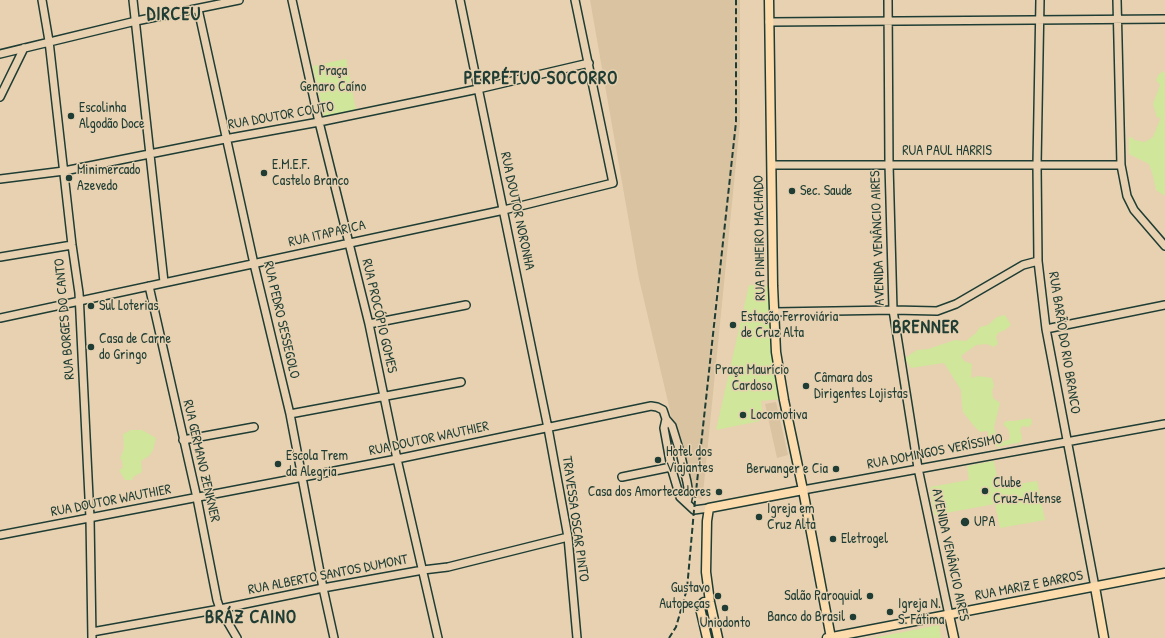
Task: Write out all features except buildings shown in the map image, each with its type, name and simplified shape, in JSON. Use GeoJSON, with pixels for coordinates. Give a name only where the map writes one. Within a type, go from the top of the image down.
{"type":"FeatureCollection","features":[{"type":"Feature","properties":{"kind":"main road","name":"RUA PINHEIRO MACHADO"},"geometry":{"type":"LineString","coordinates":[[769,0],[777,358],[830,638]]}},
{"type":"Feature","properties":{"kind":"main road","name":"RUA DOMINGOS VERÍSSIMO"},"geometry":{"type":"LineString","coordinates":[[709,508],[803,490]]}},
{"type":"Feature","properties":{"kind":"main road"},"geometry":{"type":"LineString","coordinates":[[709,508],[707,521],[706,572],[710,602],[718,638]]}},
{"type":"Feature","properties":{"kind":"main road","name":"RUA MARIZ E BARROS"},"geometry":{"type":"LineString","coordinates":[[830,638],[1165,573]]}},
{"type":"Feature","properties":{"kind":"main road","name":"RUA BARÃO DO RIO BRANCO"},"geometry":{"type":"LineString","coordinates":[[1095,586],[1104,638]]}},
{"type":"Feature","properties":{"kind":"main road"},"geometry":{"type":"LineString","coordinates":[[707,638],[700,608],[704,602],[710,602]]}},
{"type":"Feature","properties":{"kind":"main road","name":"AVENIDA VENÂNCIO AIRES"},"geometry":{"type":"LineString","coordinates":[[949,615],[954,638]]}},
{"type":"Feature","properties":{"kind":"street","name":"RUA BORGES DO CANTO"},"geometry":{"type":"LineString","coordinates":[[42,0],[49,41],[72,245],[80,301],[90,518],[92,635]]}},
{"type":"Feature","properties":{"kind":"street"},"geometry":{"type":"LineString","coordinates":[[133,0],[164,282]]}},
{"type":"Feature","properties":{"kind":"street"},"geometry":{"type":"LineString","coordinates":[[0,54],[136,21],[239,0]]}},
{"type":"Feature","properties":{"kind":"street","name":"RUA PROCÓPIO GOMES"},"geometry":{"type":"LineString","coordinates":[[292,0],[319,122],[369,324],[397,459],[438,638]]}},
{"type":"Feature","properties":{"kind":"street","name":"RUA DOUTOR NORONHA"},"geometry":{"type":"LineString","coordinates":[[460,0],[548,428]]}},
{"type":"Feature","properties":{"kind":"street"},"geometry":{"type":"LineString","coordinates":[[575,0],[589,63]]}},
{"type":"Feature","properties":{"kind":"street","name":"AVENIDA VENÂNCIO AIRES"},"geometry":{"type":"LineString","coordinates":[[888,0],[889,164],[893,310],[918,468],[949,615]]}},
{"type":"Feature","properties":{"kind":"street","name":"RUA BARÃO DO RIO BRANCO"},"geometry":{"type":"LineString","coordinates":[[1040,0],[1038,261],[1046,329],[1095,586]]}},
{"type":"Feature","properties":{"kind":"street"},"geometry":{"type":"LineString","coordinates":[[1117,0],[1121,166],[1130,204],[1165,246]]}},
{"type":"Feature","properties":{"kind":"street","name":"RUA PEDRO SESSEGOLO"},"geometry":{"type":"LineString","coordinates":[[198,9],[225,139],[290,414],[301,477],[334,638]]}},
{"type":"Feature","properties":{"kind":"street"},"geometry":{"type":"LineString","coordinates":[[769,22],[1165,19]]}},
{"type":"Feature","properties":{"kind":"street"},"geometry":{"type":"LineString","coordinates":[[0,97],[24,48]]}},
{"type":"Feature","properties":{"kind":"street","name":"RUA DOUTOR COUTO"},"geometry":{"type":"LineString","coordinates":[[0,180],[64,171],[319,122],[478,89],[589,63]]}},
{"type":"Feature","properties":{"kind":"street","name":"RUA ITAPARICA"},"geometry":{"type":"LineString","coordinates":[[0,318],[504,210],[613,183],[589,63]]}},
{"type":"Feature","properties":{"kind":"street","name":"RUA PAUL HARRIS"},"geometry":{"type":"LineString","coordinates":[[772,165],[889,164],[1121,166]]}},
{"type":"Feature","properties":{"kind":"street"},"geometry":{"type":"LineString","coordinates":[[0,257],[72,245]]}},
{"type":"Feature","properties":{"kind":"street"},"geometry":{"type":"LineString","coordinates":[[775,312],[893,310],[937,311],[956,304],[1023,265],[1038,261]]}},
{"type":"Feature","properties":{"kind":"street","name":"RUA GERMANO ZENKNER"},"geometry":{"type":"LineString","coordinates":[[149,286],[197,498],[217,600],[220,609],[237,638]]}},
{"type":"Feature","properties":{"kind":"street"},"geometry":{"type":"LineString","coordinates":[[369,324],[466,305]]}},
{"type":"Feature","properties":{"kind":"street"},"geometry":{"type":"LineString","coordinates":[[1046,329],[1165,305]]}},
{"type":"Feature","properties":{"kind":"street"},"geometry":{"type":"LineString","coordinates":[[290,414],[460,382]]}},
{"type":"Feature","properties":{"kind":"street","name":"RUA DOUTOR WAUTHIER"},"geometry":{"type":"LineString","coordinates":[[0,535],[397,459],[651,406],[663,410],[666,419]]}},
{"type":"Feature","properties":{"kind":"street"},"geometry":{"type":"LineString","coordinates":[[666,419],[664,428],[671,467],[680,497],[694,510],[709,508]]}},
{"type":"Feature","properties":{"kind":"street"},"geometry":{"type":"LineString","coordinates":[[666,419],[672,426],[680,452],[689,494],[687,503]]}},
{"type":"Feature","properties":{"kind":"street","name":"RUA DOMINGOS VERÍSSIMO"},"geometry":{"type":"LineString","coordinates":[[803,490],[1165,424]]}},
{"type":"Feature","properties":{"kind":"street"},"geometry":{"type":"LineString","coordinates":[[183,440],[254,426]]}},
{"type":"Feature","properties":{"kind":"street","name":"TRAVESSA OSCAR PINTO"},"geometry":{"type":"LineString","coordinates":[[548,428],[568,537],[577,638]]}},
{"type":"Feature","properties":{"kind":"street"},"geometry":{"type":"LineString","coordinates":[[622,477],[671,467]]}},
{"type":"Feature","properties":{"kind":"street","name":"RUA ALBERTO SANTOS DUMONT"},"geometry":{"type":"LineString","coordinates":[[92,635],[323,588],[448,567],[568,537]]}},
{"type":"Feature","properties":{"kind":"shaded area"},"geometry":{"type":"Polygon","coordinates":[[[590,0],[740,0],[740,123],[704,484],[701,499],[686,494],[669,406],[639,279],[590,0]]]}},
{"type":"Feature","properties":{"kind":"shaded area"},"geometry":{"type":"Polygon","coordinates":[[[776,402],[788,455],[777,458],[765,404],[776,402]]]}},
{"type":"Feature","properties":{"kind":"green space","name":"Praça Genaro Caíno"},"geometry":{"type":"Polygon","coordinates":[[[346,59],[356,110],[324,116],[313,66],[346,59]]]}},
{"type":"Feature","properties":{"kind":"green space"},"geometry":{"type":"Polygon","coordinates":[[[1165,71],[1165,196],[1156,190],[1149,164],[1129,154],[1129,137],[1133,138],[1134,140],[1145,142],[1153,137],[1161,117],[1157,118],[1153,104],[1160,85],[1156,80],[1159,74],[1165,71]]]}},
{"type":"Feature","properties":{"kind":"green space","name":"Praça Maurício Cardoso"},"geometry":{"type":"Polygon","coordinates":[[[749,285],[771,286],[771,353],[781,399],[761,401],[763,414],[760,421],[716,430],[749,285]]]}},
{"type":"Feature","properties":{"kind":"green space"},"geometry":{"type":"Polygon","coordinates":[[[1005,315],[1011,325],[998,333],[996,337],[998,344],[993,347],[988,344],[976,345],[961,356],[964,361],[972,364],[971,378],[978,376],[992,378],[994,386],[992,391],[993,398],[1000,403],[994,427],[997,440],[1005,441],[1010,439],[1009,430],[1003,424],[1006,421],[1031,418],[1032,424],[1028,427],[1022,426],[1020,430],[1022,437],[1021,442],[998,447],[988,436],[988,431],[980,432],[963,412],[961,390],[944,363],[911,368],[905,358],[917,350],[928,349],[955,340],[966,341],[976,333],[980,327],[988,325],[997,317],[1005,315]]]}},
{"type":"Feature","properties":{"kind":"green space"},"geometry":{"type":"Polygon","coordinates":[[[131,430],[142,430],[156,438],[153,450],[149,456],[141,461],[142,472],[133,477],[132,480],[125,480],[119,470],[123,468],[122,460],[120,459],[124,448],[123,434],[131,430]]]}},
{"type":"Feature","properties":{"kind":"green space","name":"Clube Cruz-Altense"},"geometry":{"type":"Polygon","coordinates":[[[994,461],[999,487],[1037,481],[1045,520],[1000,528],[995,504],[935,515],[930,487],[969,480],[967,466],[994,461]]]}},
{"type":"Feature","properties":{"kind":"green space"},"geometry":{"type":"Polygon","coordinates":[[[939,625],[941,638],[873,638],[939,625]]]}},
{"type":"Feature","properties":{"kind":"railway"},"geometry":{"type":"LineString","coordinates":[[669,638],[676,627],[687,589],[694,510],[736,122],[736,0]]}},
{"type":"Feature","properties":{"kind":"place","name":"Escolinha Algodão Doce"},"geometry":{"type":"Point","coordinates":[71,116]}},
{"type":"Feature","properties":{"kind":"place","name":"E.M.E.F. Castelo Branco"},"geometry":{"type":"Point","coordinates":[264,173]}},
{"type":"Feature","properties":{"kind":"place","name":"Minimercado Azevedo"},"geometry":{"type":"Point","coordinates":[69,178]}},
{"type":"Feature","properties":{"kind":"place","name":"Sec. Saude"},"geometry":{"type":"Point","coordinates":[792,191]}},
{"type":"Feature","properties":{"kind":"place","name":"Sul Loterias"},"geometry":{"type":"Point","coordinates":[91,306]}},
{"type":"Feature","properties":{"kind":"place","name":"Estação Ferroviária de Cruz Alta"},"geometry":{"type":"Point","coordinates":[733,325]}},
{"type":"Feature","properties":{"kind":"place","name":"Casa de Carne do Gringo"},"geometry":{"type":"Point","coordinates":[91,347]}},
{"type":"Feature","properties":{"kind":"place","name":"Câmara dos Dirigentes Lojistas"},"geometry":{"type":"Point","coordinates":[806,386]}},
{"type":"Feature","properties":{"kind":"place","name":"Locomotiva"},"geometry":{"type":"Point","coordinates":[743,415]}},
{"type":"Feature","properties":{"kind":"place","name":"Hotel dos Viajantes"},"geometry":{"type":"Point","coordinates":[658,460]}},
{"type":"Feature","properties":{"kind":"place","name":"Escola Trem da Alegria"},"geometry":{"type":"Point","coordinates":[278,464]}},
{"type":"Feature","properties":{"kind":"place","name":"Berwanger e Cia"},"geometry":{"type":"Point","coordinates":[836,469]}},
{"type":"Feature","properties":{"kind":"place","name":"Clube Cruz-Altense"},"geometry":{"type":"Point","coordinates":[985,491]}},
{"type":"Feature","properties":{"kind":"place","name":"Casa dos Amortecedores"},"geometry":{"type":"Point","coordinates":[719,492]}},
{"type":"Feature","properties":{"kind":"place","name":"Igreja em Cruz Alta"},"geometry":{"type":"Point","coordinates":[759,517]}},
{"type":"Feature","properties":{"kind":"place","name":"UPA"},"geometry":{"type":"Point","coordinates":[965,522]}},
{"type":"Feature","properties":{"kind":"place","name":"Eletrogel"},"geometry":{"type":"Point","coordinates":[833,539]}},
{"type":"Feature","properties":{"kind":"place","name":"Gustavo Autopeças"},"geometry":{"type":"Point","coordinates":[718,596]}},
{"type":"Feature","properties":{"kind":"place","name":"Salão Paroquial"},"geometry":{"type":"Point","coordinates":[870,596]}},
{"type":"Feature","properties":{"kind":"place","name":"Uniodonto"},"geometry":{"type":"Point","coordinates":[725,608]}},
{"type":"Feature","properties":{"kind":"place","name":"Igreja N. S. Fátima"},"geometry":{"type":"Point","coordinates":[890,612]}},
{"type":"Feature","properties":{"kind":"place","name":"Banco do Brasil"},"geometry":{"type":"Point","coordinates":[853,617]}},
{"type":"Feature","properties":{"kind":"district","name":"DIRCEU"},"geometry":{"type":"Point","coordinates":[174,15]}},
{"type":"Feature","properties":{"kind":"district","name":"PERPÉTUO SOCORRO"},"geometry":{"type":"Point","coordinates":[541,79]}},
{"type":"Feature","properties":{"kind":"district","name":"BRENNER"},"geometry":{"type":"Point","coordinates":[926,328]}},
{"type":"Feature","properties":{"kind":"district","name":"BRÁZ CAINO"},"geometry":{"type":"Point","coordinates":[251,618]}}]}
